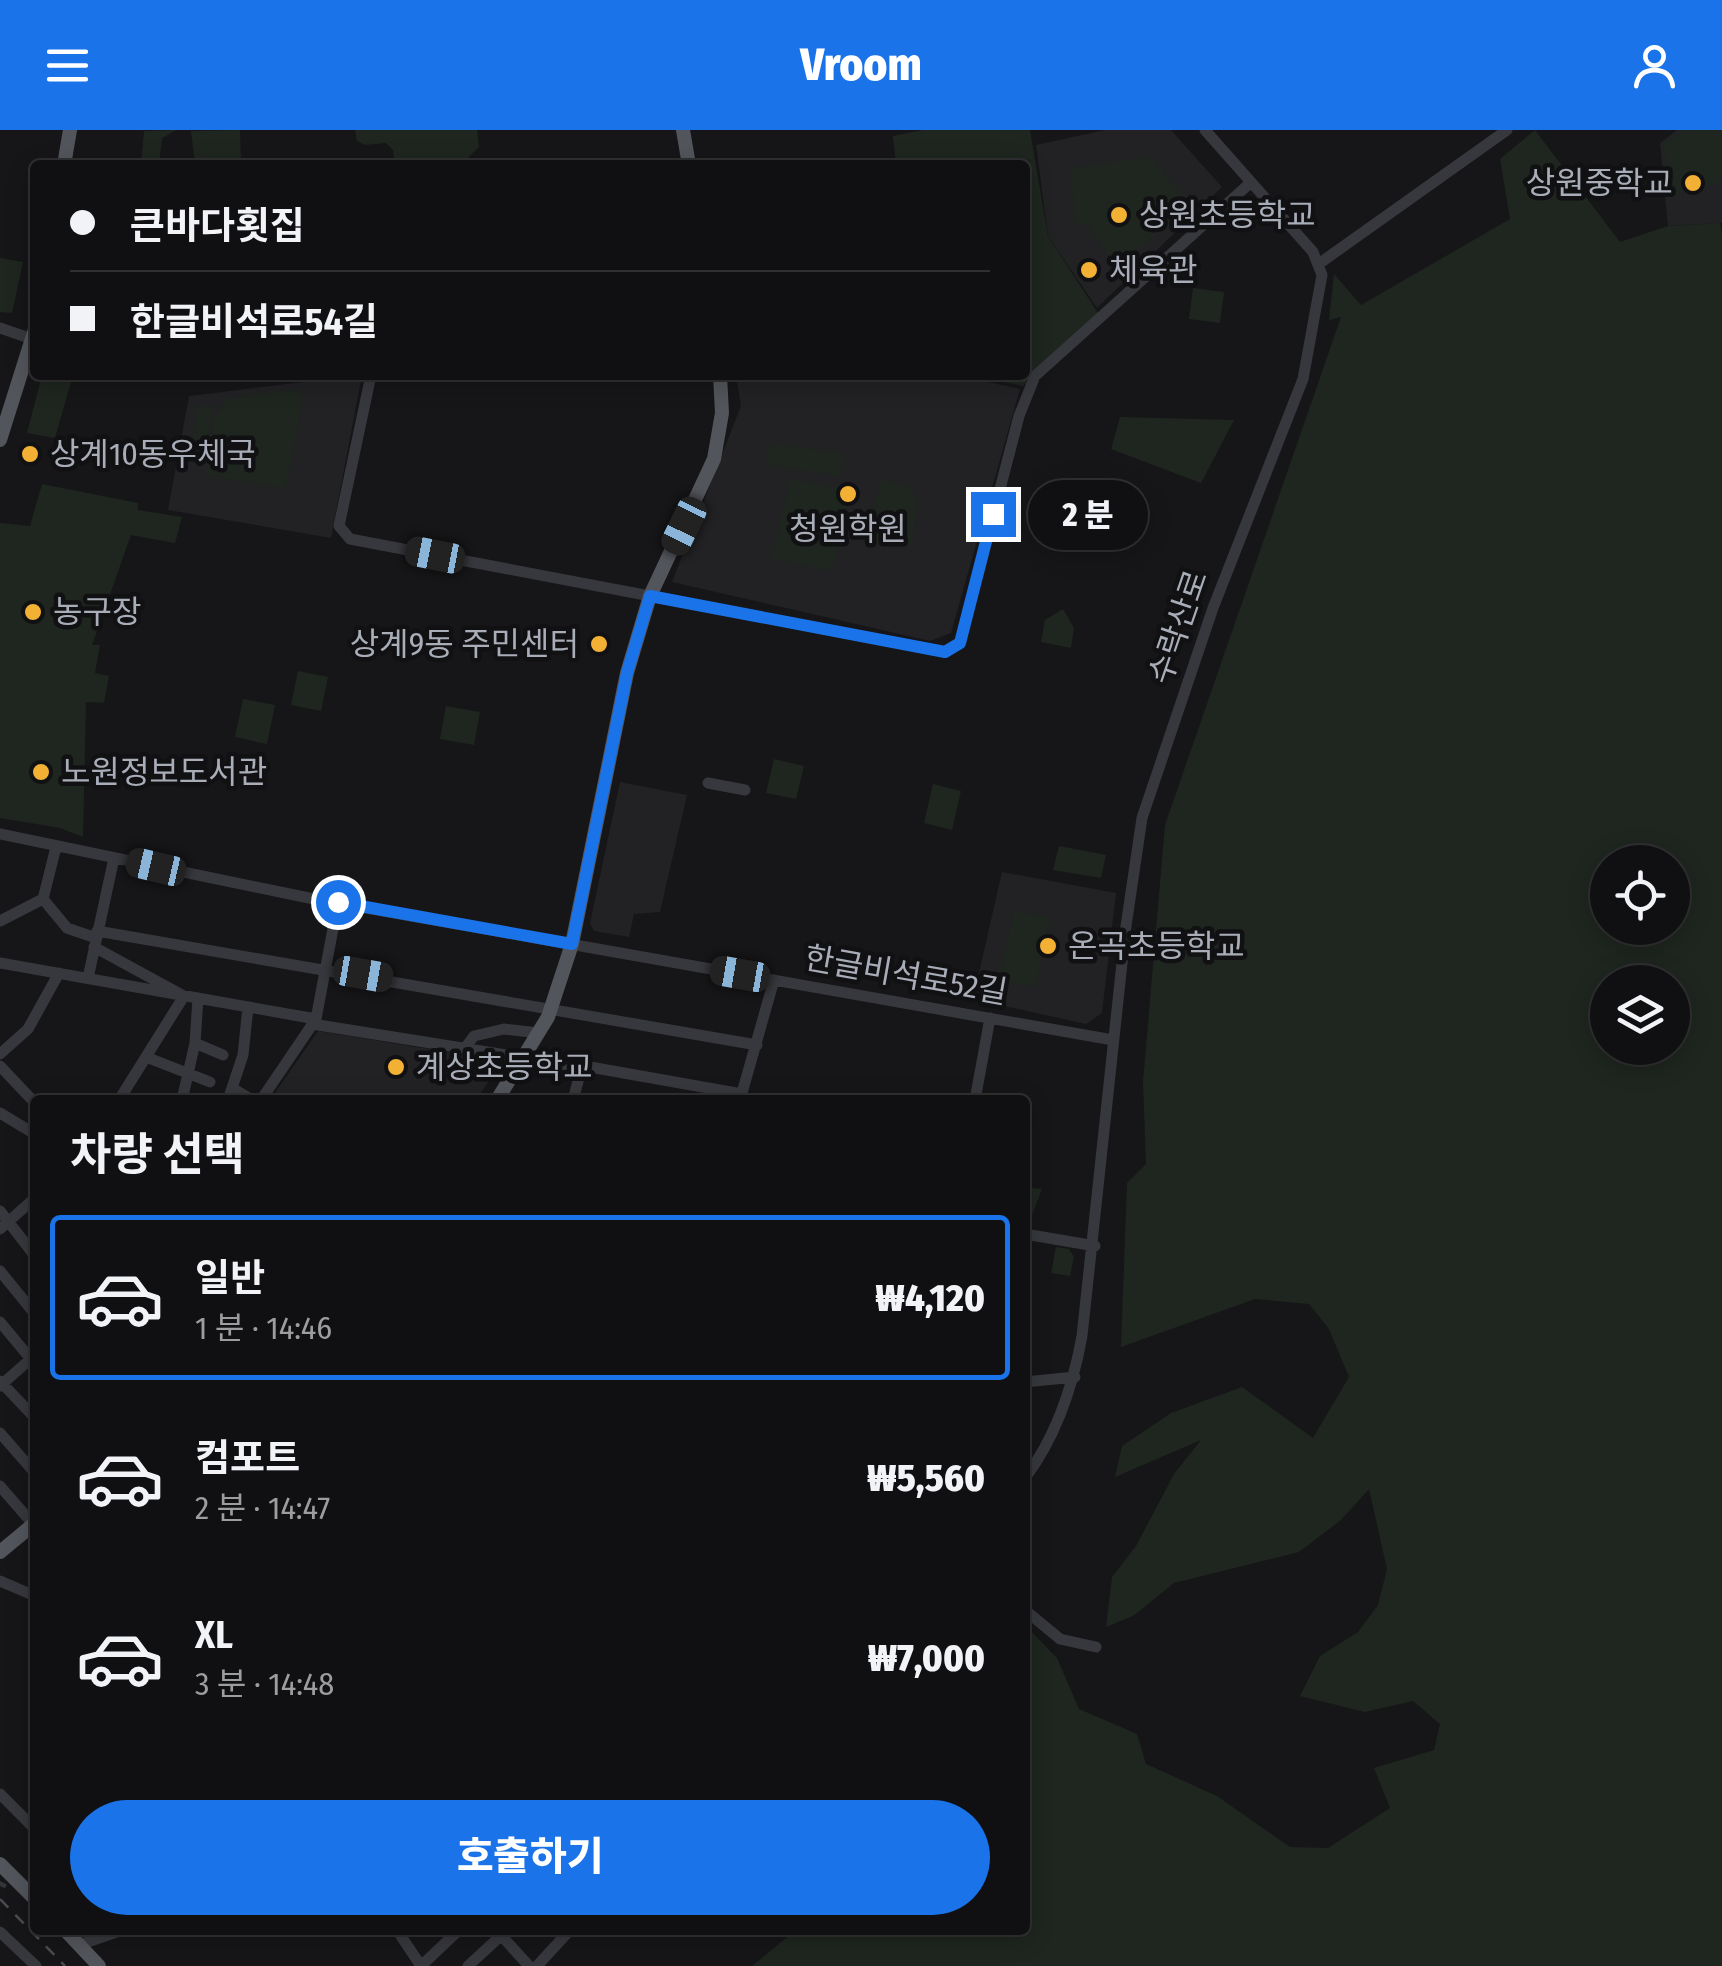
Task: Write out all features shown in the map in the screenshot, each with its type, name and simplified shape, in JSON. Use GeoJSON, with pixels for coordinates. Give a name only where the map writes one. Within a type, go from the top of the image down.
{"type":"FeatureCollection","features":[{"type":"Feature","properties":{"kind":"main road"},"geometry":{"type":"LineString","coordinates":[[65,160],[70,130]]}},
{"type":"Feature","properties":{"kind":"main road"},"geometry":{"type":"LineString","coordinates":[[683,130],[688,160]]}},
{"type":"Feature","properties":{"kind":"main road"},"geometry":{"type":"LineString","coordinates":[[0,440],[30,348]]}},
{"type":"Feature","properties":{"kind":"main road"},"geometry":{"type":"LineString","coordinates":[[499,1095],[551,1008],[572,944],[627,673],[650,596],[714,459],[722,413],[720,380]]}},
{"type":"Feature","properties":{"kind":"main road"},"geometry":{"type":"LineString","coordinates":[[6,1547],[30,1527]]}},
{"type":"Feature","properties":{"kind":"main road"},"geometry":{"type":"LineString","coordinates":[[4,1873],[30,1895]]}},
{"type":"Feature","properties":{"kind":"main road"},"geometry":{"type":"LineString","coordinates":[[70,1935],[99,1966]]}},
{"type":"Feature","properties":{"kind":"street"},"geometry":{"type":"LineString","coordinates":[[1205,130],[1320,263],[1507,130]]}},
{"type":"Feature","properties":{"kind":"street"},"geometry":{"type":"LineString","coordinates":[[370,380],[340,526],[342,534],[945,652],[960,643],[1019,416],[1035,376],[1249,184]]}},
{"type":"Feature","properties":{"kind":"street","name":"수락산로"},"geometry":{"type":"LineString","coordinates":[[1030,1460],[1074,1377],[1095,1246],[1113,1040],[1142,818],[1212,608],[1303,379],[1320,263]]}},
{"type":"Feature","properties":{"kind":"street"},"geometry":{"type":"LineString","coordinates":[[0,328],[30,335]]}},
{"type":"Feature","properties":{"kind":"street"},"geometry":{"type":"LineString","coordinates":[[708,783],[745,790]]}},
{"type":"Feature","properties":{"kind":"street","name":"한글비석로52길"},"geometry":{"type":"LineString","coordinates":[[0,834],[338,902],[1113,1040]]}},
{"type":"Feature","properties":{"kind":"street"},"geometry":{"type":"LineString","coordinates":[[0,922],[43,899],[56,847]]}},
{"type":"Feature","properties":{"kind":"street"},"geometry":{"type":"LineString","coordinates":[[88,978],[114,858]]}},
{"type":"Feature","properties":{"kind":"street"},"geometry":{"type":"LineString","coordinates":[[43,899],[66,928],[96,939],[184,996]]}},
{"type":"Feature","properties":{"kind":"street"},"geometry":{"type":"LineString","coordinates":[[264,1095],[314,1022],[338,902]]}},
{"type":"Feature","properties":{"kind":"street"},"geometry":{"type":"LineString","coordinates":[[96,939],[325,968],[757,1045]]}},
{"type":"Feature","properties":{"kind":"street"},"geometry":{"type":"LineString","coordinates":[[0,963],[524,1058],[580,1074]]}},
{"type":"Feature","properties":{"kind":"street"},"geometry":{"type":"LineString","coordinates":[[0,1054],[28,1029],[59,973]]}},
{"type":"Feature","properties":{"kind":"street"},"geometry":{"type":"LineString","coordinates":[[742,1095],[774,980]]}},
{"type":"Feature","properties":{"kind":"street"},"geometry":{"type":"LineString","coordinates":[[123,1095],[184,996]]}},
{"type":"Feature","properties":{"kind":"street"},"geometry":{"type":"LineString","coordinates":[[183,1095],[195,1044],[198,998]]}},
{"type":"Feature","properties":{"kind":"street"},"geometry":{"type":"LineString","coordinates":[[230,1094],[243,1055],[248,1007]]}},
{"type":"Feature","properties":{"kind":"street"},"geometry":{"type":"LineString","coordinates":[[976,1095],[990,1018]]}},
{"type":"Feature","properties":{"kind":"street"},"geometry":{"type":"LineString","coordinates":[[465,1048],[474,1036],[504,1029],[538,1033]]}},
{"type":"Feature","properties":{"kind":"street"},"geometry":{"type":"LineString","coordinates":[[195,1044],[223,1055]]}},
{"type":"Feature","properties":{"kind":"street"},"geometry":{"type":"LineString","coordinates":[[146,1057],[210,1082]]}},
{"type":"Feature","properties":{"kind":"street"},"geometry":{"type":"LineString","coordinates":[[0,1066],[30,1097]]}},
{"type":"Feature","properties":{"kind":"street"},"geometry":{"type":"LineString","coordinates":[[574,1095],[580,1074],[590,1067],[731,1095]]}},
{"type":"Feature","properties":{"kind":"street"},"geometry":{"type":"LineString","coordinates":[[0,1113],[30,1131]]}},
{"type":"Feature","properties":{"kind":"street"},"geometry":{"type":"LineString","coordinates":[[30,1201],[2,1220],[30,1251]]}},
{"type":"Feature","properties":{"kind":"street"},"geometry":{"type":"LineString","coordinates":[[1030,1235],[1095,1246]]}},
{"type":"Feature","properties":{"kind":"street"},"geometry":{"type":"LineString","coordinates":[[0,1270],[30,1308]]}},
{"type":"Feature","properties":{"kind":"street"},"geometry":{"type":"LineString","coordinates":[[0,1322],[30,1355]]}},
{"type":"Feature","properties":{"kind":"street"},"geometry":{"type":"LineString","coordinates":[[30,1362],[1,1384],[30,1413]]}},
{"type":"Feature","properties":{"kind":"street"},"geometry":{"type":"LineString","coordinates":[[1030,1381],[1074,1377]]}},
{"type":"Feature","properties":{"kind":"street"},"geometry":{"type":"LineString","coordinates":[[0,1433],[30,1467]]}},
{"type":"Feature","properties":{"kind":"street"},"geometry":{"type":"LineString","coordinates":[[0,1486],[30,1520]]}},
{"type":"Feature","properties":{"kind":"street"},"geometry":{"type":"LineString","coordinates":[[0,1530],[6,1547]]}},
{"type":"Feature","properties":{"kind":"street"},"geometry":{"type":"LineString","coordinates":[[0,1582],[30,1594]]}},
{"type":"Feature","properties":{"kind":"street"},"geometry":{"type":"LineString","coordinates":[[1030,1614],[1060,1639],[1096,1647]]}},
{"type":"Feature","properties":{"kind":"street"},"geometry":{"type":"LineString","coordinates":[[0,1794],[30,1824]]}},
{"type":"Feature","properties":{"kind":"street"},"geometry":{"type":"LineString","coordinates":[[0,1932],[36,1966]]}},
{"type":"Feature","properties":{"kind":"street"},"geometry":{"type":"LineString","coordinates":[[79,1945],[108,1935]]}},
{"type":"Feature","properties":{"kind":"street"},"geometry":{"type":"LineString","coordinates":[[404,1935],[421,1966],[454,1935]]}},
{"type":"Feature","properties":{"kind":"street"},"geometry":{"type":"LineString","coordinates":[[468,1966],[499,1935]]}},
{"type":"Feature","properties":{"kind":"street"},"geometry":{"type":"LineString","coordinates":[[504,1935],[529,1966]]}},
{"type":"Feature","properties":{"kind":"street"},"geometry":{"type":"LineString","coordinates":[[537,1966],[565,1935]]}},
{"type":"Feature","properties":{"kind":"shaded area"},"geometry":{"type":"Polygon","coordinates":[[[176,130],[162,138],[160,160],[141,160],[144,131],[176,130]]]}},
{"type":"Feature","properties":{"kind":"shaded area"},"geometry":{"type":"Polygon","coordinates":[[[240,130],[241,159],[194,160],[191,131],[240,130]]]}},
{"type":"Feature","properties":{"kind":"shaded area"},"geometry":{"type":"Polygon","coordinates":[[[355,130],[477,130],[479,147],[469,160],[394,160],[393,150],[386,143],[365,145],[357,141],[355,130]]]}},
{"type":"Feature","properties":{"kind":"shaded area"},"geometry":{"type":"Polygon","coordinates":[[[923,130],[1030,130],[1048,236],[1098,313],[1030,379],[1030,160],[895,160],[893,136],[923,130]]]}},
{"type":"Feature","properties":{"kind":"shaded area","name":"상원초등학교"},"geometry":{"type":"Polygon","coordinates":[[[1105,130],[1171,130],[1222,187],[1097,308],[1048,236],[1036,145],[1105,130]]]}},
{"type":"Feature","properties":{"kind":"shaded area"},"geometry":{"type":"Polygon","coordinates":[[[1535,130],[1620,242],[1668,226],[1720,223],[1722,1966],[752,1966],[790,1935],[1030,1935],[1030,1630],[1057,1658],[1079,1709],[1137,1734],[1146,1764],[1217,1796],[1290,1847],[1328,1848],[1390,1808],[1374,1768],[1434,1750],[1440,1724],[1413,1701],[1365,1712],[1300,1696],[1320,1656],[1358,1632],[1378,1605],[1387,1569],[1369,1489],[1341,1520],[1299,1552],[1174,1583],[1133,1616],[1106,1627],[1112,1577],[1136,1546],[1174,1474],[1201,1440],[1115,1477],[1122,1446],[1171,1413],[1242,1387],[1313,1438],[1349,1377],[1329,1329],[1309,1304],[1255,1299],[1121,1347],[1127,1183],[1146,1164],[1143,1082],[1165,825],[1341,317],[1329,320],[1334,274],[1361,305],[1510,219],[1500,159],[1535,130]]]}},
{"type":"Feature","properties":{"kind":"shaded area","name":"상원중학교"},"geometry":{"type":"Polygon","coordinates":[[[1677,130],[1722,130],[1722,223],[1668,226],[1660,143],[1677,130]]]}},
{"type":"Feature","properties":{"kind":"shaded area"},"geometry":{"type":"Polygon","coordinates":[[[1684,130],[1722,130],[1722,181],[1673,197],[1663,143],[1684,130]]]}},
{"type":"Feature","properties":{"kind":"shaded area"},"geometry":{"type":"Polygon","coordinates":[[[1150,157],[1191,203],[1116,268],[1090,227],[1074,222],[1071,168],[1150,157]]]}},
{"type":"Feature","properties":{"kind":"shaded area"},"geometry":{"type":"Polygon","coordinates":[[[0,258],[23,262],[12,313],[0,312],[0,258]]]}},
{"type":"Feature","properties":{"kind":"shaded area"},"geometry":{"type":"Polygon","coordinates":[[[1193,288],[1224,292],[1220,323],[1189,319],[1193,288]]]}},
{"type":"Feature","properties":{"kind":"shaded area"},"geometry":{"type":"Polygon","coordinates":[[[41,380],[72,380],[55,438],[27,433],[41,380]]]}},
{"type":"Feature","properties":{"kind":"shaded area"},"geometry":{"type":"Polygon","coordinates":[[[321,380],[361,380],[331,538],[168,510],[189,396],[321,380]]]}},
{"type":"Feature","properties":{"kind":"shaded area","name":"청원학원"},"geometry":{"type":"Polygon","coordinates":[[[737,380],[978,380],[1020,389],[951,633],[930,641],[672,582],[741,406],[737,380]]]}},
{"type":"Feature","properties":{"kind":"shaded area"},"geometry":{"type":"Polygon","coordinates":[[[995,380],[1029,380],[1023,386],[995,380]]]}},
{"type":"Feature","properties":{"kind":"shaded area"},"geometry":{"type":"Polygon","coordinates":[[[292,389],[303,397],[286,488],[205,475],[215,415],[227,399],[292,389]]]}},
{"type":"Feature","properties":{"kind":"shaded area"},"geometry":{"type":"Polygon","coordinates":[[[198,406],[213,406],[204,459],[189,458],[198,406]]]}},
{"type":"Feature","properties":{"kind":"shaded area"},"geometry":{"type":"Polygon","coordinates":[[[1120,417],[1234,420],[1201,483],[1111,449],[1120,417]]]}},
{"type":"Feature","properties":{"kind":"shaded area"},"geometry":{"type":"Polygon","coordinates":[[[772,443],[843,454],[840,476],[765,464],[772,443]]]}},
{"type":"Feature","properties":{"kind":"shaded area"},"geometry":{"type":"Polygon","coordinates":[[[790,479],[851,490],[832,571],[772,559],[790,479]]]}},
{"type":"Feature","properties":{"kind":"shaded area"},"geometry":{"type":"Polygon","coordinates":[[[881,480],[910,486],[918,501],[911,546],[876,541],[867,533],[881,480]]]}},
{"type":"Feature","properties":{"kind":"shaded area"},"geometry":{"type":"Polygon","coordinates":[[[42,484],[138,503],[138,510],[182,517],[175,543],[131,535],[92,645],[100,645],[95,673],[109,676],[104,703],[86,702],[83,837],[60,828],[0,818],[0,523],[30,526],[42,484]]]}},
{"type":"Feature","properties":{"kind":"shaded area"},"geometry":{"type":"Polygon","coordinates":[[[1063,609],[1074,628],[1071,648],[1041,642],[1045,620],[1063,609]]]}},
{"type":"Feature","properties":{"kind":"shaded area"},"geometry":{"type":"Polygon","coordinates":[[[298,671],[328,677],[321,711],[291,705],[298,671]]]}},
{"type":"Feature","properties":{"kind":"shaded area"},"geometry":{"type":"Polygon","coordinates":[[[243,699],[275,705],[267,744],[235,737],[243,699]]]}},
{"type":"Feature","properties":{"kind":"shaded area"},"geometry":{"type":"Polygon","coordinates":[[[446,706],[480,712],[474,745],[440,739],[446,706]]]}},
{"type":"Feature","properties":{"kind":"shaded area"},"geometry":{"type":"Polygon","coordinates":[[[774,759],[804,766],[796,799],[766,793],[774,759]]]}},
{"type":"Feature","properties":{"kind":"shaded area"},"geometry":{"type":"Polygon","coordinates":[[[620,782],[687,795],[660,912],[634,914],[629,937],[594,931],[590,923],[620,782]]]}},
{"type":"Feature","properties":{"kind":"shaded area"},"geometry":{"type":"Polygon","coordinates":[[[933,784],[961,791],[952,830],[924,823],[933,784]]]}},
{"type":"Feature","properties":{"kind":"shaded area"},"geometry":{"type":"Polygon","coordinates":[[[1059,846],[1106,855],[1101,878],[1053,870],[1059,846]]]}},
{"type":"Feature","properties":{"kind":"shaded area","name":"온곡초등학교"},"geometry":{"type":"Polygon","coordinates":[[[1002,872],[1116,893],[1102,1013],[1086,1024],[973,999],[1002,872]]]}},
{"type":"Feature","properties":{"kind":"shaded area"},"geometry":{"type":"Polygon","coordinates":[[[1014,910],[1050,918],[1036,987],[999,980],[1014,910]]]}},
{"type":"Feature","properties":{"kind":"shaded area","name":"계상초등학교"},"geometry":{"type":"Polygon","coordinates":[[[318,1031],[502,1061],[479,1095],[273,1095],[318,1031]]]}},
{"type":"Feature","properties":{"kind":"shaded area"},"geometry":{"type":"Polygon","coordinates":[[[1030,1188],[1042,1189],[1031,1218],[1030,1188]]]}},
{"type":"Feature","properties":{"kind":"shaded area"},"geometry":{"type":"Polygon","coordinates":[[[1056,1247],[1069,1249],[1074,1257],[1070,1276],[1051,1273],[1056,1247]]]}},
{"type":"Feature","properties":{"kind":"tunnel"},"geometry":{"type":"LineString","coordinates":[[0,1886],[2,1882]]}},
{"type":"Feature","properties":{"kind":"railway"},"geometry":{"type":"LineString","coordinates":[[0,1899],[30,1930]]}},
{"type":"Feature","properties":{"kind":"railway"},"geometry":{"type":"LineString","coordinates":[[35,1935],[65,1966]]}},
{"type":"Feature","properties":{"kind":"place","name":"상원중학교"},"geometry":{"type":"Point","coordinates":[1693,183]}},
{"type":"Feature","properties":{"kind":"place","name":"상원초등학교"},"geometry":{"type":"Point","coordinates":[1119,215]}},
{"type":"Feature","properties":{"kind":"place","name":"체육관"},"geometry":{"type":"Point","coordinates":[1089,270]}},
{"type":"Feature","properties":{"kind":"place","name":"상계10동우체국"},"geometry":{"type":"Point","coordinates":[30,454]}},
{"type":"Feature","properties":{"kind":"place","name":"청원학원"},"geometry":{"type":"Point","coordinates":[848,494]}},
{"type":"Feature","properties":{"kind":"place","name":"농구장"},"geometry":{"type":"Point","coordinates":[33,612]}},
{"type":"Feature","properties":{"kind":"place","name":"상계9동 주민센터"},"geometry":{"type":"Point","coordinates":[599,644]}},
{"type":"Feature","properties":{"kind":"place","name":"노원정보도서관"},"geometry":{"type":"Point","coordinates":[41,772]}},
{"type":"Feature","properties":{"kind":"place","name":"온곡초등학교"},"geometry":{"type":"Point","coordinates":[1048,946]}},
{"type":"Feature","properties":{"kind":"place","name":"계상초등학교"},"geometry":{"type":"Point","coordinates":[396,1067]}},
{"type":"Feature","properties":{"kind":"route"},"geometry":{"type":"LineString","coordinates":[[338,902],[572,944],[627,673],[650,596],[945,652],[960,643],[993,514]]}}]}
